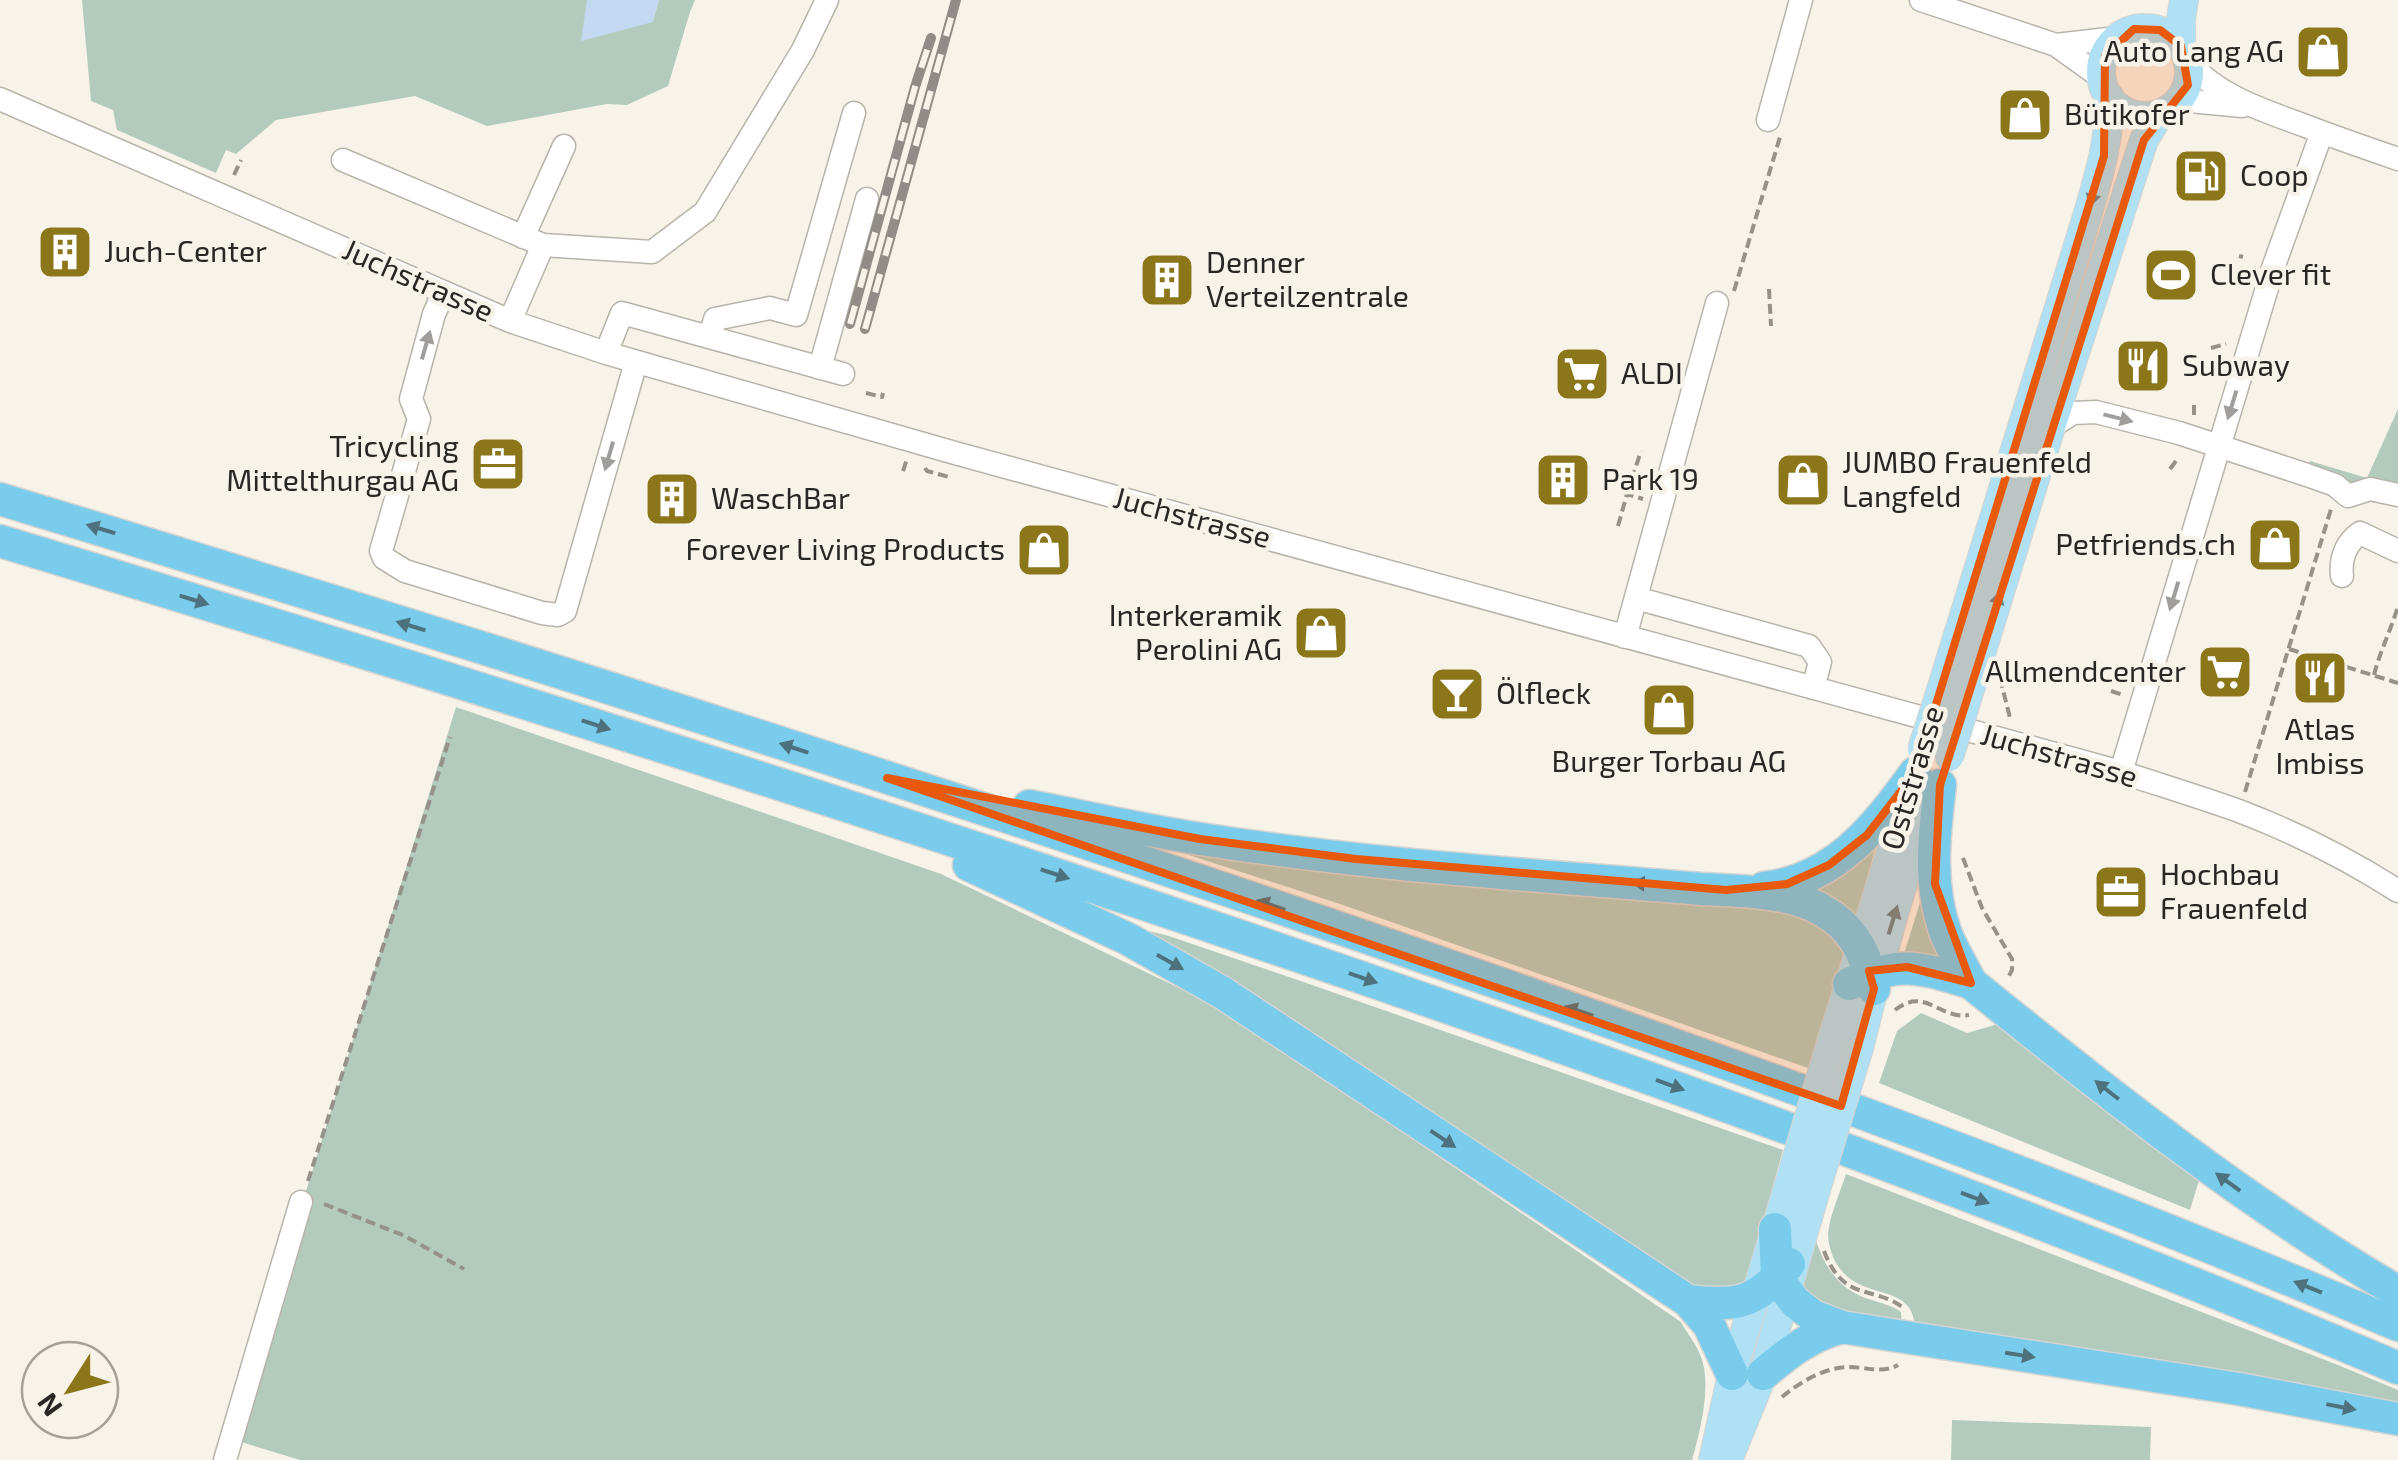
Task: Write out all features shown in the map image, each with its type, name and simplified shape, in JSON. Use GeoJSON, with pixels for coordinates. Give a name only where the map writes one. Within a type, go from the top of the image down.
{"type":"FeatureCollection","features":[{"type":"Feature","properties":{"kind":"highway"},"geometry":{"type":"LineString","coordinates":[[0,499],[467,643],[1375,940],[1707,1057],[2148,1222],[2398,1325]]}},
{"type":"Feature","properties":{"kind":"highway"},"geometry":{"type":"LineString","coordinates":[[0,541],[503,696],[1431,1001],[2052,1228],[2398,1368]]}},
{"type":"Feature","properties":{"kind":"highway"},"geometry":{"type":"LineString","coordinates":[[1744,890],[1787,884],[1842,857],[1932,766]]}},
{"type":"Feature","properties":{"kind":"highway"},"geometry":{"type":"LineString","coordinates":[[1932,766],[1933,858],[1939,910],[1971,999]]}},
{"type":"Feature","properties":{"kind":"highway"},"geometry":{"type":"LineString","coordinates":[[887,778],[1152,831],[1263,848],[1682,888],[1744,890],[1784,896],[1817,907],[1842,924],[1867,973],[1920,969],[1971,999],[2246,1196],[2398,1292]]}},
{"type":"Feature","properties":{"kind":"highway"},"geometry":{"type":"LineString","coordinates":[[829,801],[1113,932],[1179,967],[1274,1026],[1688,1302],[1748,1374],[1824,1332],[1842,1328]]}},
{"type":"Feature","properties":{"kind":"highway"},"geometry":{"type":"LineString","coordinates":[[1775,1228],[1779,1281],[1803,1309],[1842,1328],[2257,1392],[2398,1419]]}},
{"type":"Feature","properties":{"kind":"highway"},"geometry":{"type":"LineString","coordinates":[[1688,1302],[1741,1301],[1779,1281]]}},
{"type":"Feature","properties":{"kind":"main road"},"geometry":{"type":"LineString","coordinates":[[2145,0],[2126,34],[2104,56],[2105,87],[2122,109],[2141,116],[2168,109],[2188,85],[2181,20],[2184,0]]}},
{"type":"Feature","properties":{"kind":"main road"},"geometry":{"type":"LineString","coordinates":[[2126,34],[2147,28],[2160,30],[2171,36],[2185,54]]}},
{"type":"Feature","properties":{"kind":"main road","name":"Oststrasse"},"geometry":{"type":"LineString","coordinates":[[1713,1460],[1748,1374],[1779,1281],[1832,1039],[1867,973],[1919,834],[1932,766],[2104,156],[2110,114],[2105,87]]}},
{"type":"Feature","properties":{"kind":"main road","name":"Oststrasse"},"geometry":{"type":"LineString","coordinates":[[1954,694],[2051,426],[2144,140],[2168,109]]}},
{"type":"Feature","properties":{"kind":"main road","name":"Oststrasse"},"geometry":{"type":"LineString","coordinates":[[1775,1228],[1800,1196],[1859,1048],[1867,973]]}},
{"type":"Feature","properties":{"kind":"main road","name":"Oststrasse"},"geometry":{"type":"LineString","coordinates":[[1728,1460],[1748,1374]]}},
{"type":"Feature","properties":{"kind":"street"},"geometry":{"type":"LineString","coordinates":[[343,160],[533,241],[652,252],[705,212],[803,50],[826,0]]}},
{"type":"Feature","properties":{"kind":"street"},"geometry":{"type":"LineString","coordinates":[[1776,122],[1800,0]]}},
{"type":"Feature","properties":{"kind":"street"},"geometry":{"type":"LineString","coordinates":[[1922,0],[2056,44],[2105,87]]}},
{"type":"Feature","properties":{"kind":"street"},"geometry":{"type":"LineString","coordinates":[[2056,44],[2126,34]]}},
{"type":"Feature","properties":{"kind":"street"},"geometry":{"type":"LineString","coordinates":[[2185,54],[2199,74],[2256,108],[2398,159]]}},
{"type":"Feature","properties":{"kind":"street","name":"Juchstrasse"},"geometry":{"type":"LineString","coordinates":[[0,99],[510,321],[606,353],[955,453],[2121,772],[2240,811],[2363,869],[2398,891]]}},
{"type":"Feature","properties":{"kind":"street"},"geometry":{"type":"LineString","coordinates":[[2168,109],[2190,101],[2256,108]]}},
{"type":"Feature","properties":{"kind":"street"},"geometry":{"type":"LineString","coordinates":[[710,337],[715,320],[770,308],[796,315],[854,113]]}},
{"type":"Feature","properties":{"kind":"street"},"geometry":{"type":"LineString","coordinates":[[2121,772],[2282,245],[2322,132]]}},
{"type":"Feature","properties":{"kind":"street"},"geometry":{"type":"LineString","coordinates":[[510,321],[564,146]]}},
{"type":"Feature","properties":{"kind":"street"},"geometry":{"type":"LineString","coordinates":[[820,368],[867,199]]}},
{"type":"Feature","properties":{"kind":"street"},"geometry":{"type":"LineString","coordinates":[[444,292],[434,314],[411,399],[430,422],[380,551],[392,565],[455,578],[542,614],[565,610],[584,511],[636,362]]}},
{"type":"Feature","properties":{"kind":"street"},"geometry":{"type":"LineString","coordinates":[[1626,637],[1725,299]]}},
{"type":"Feature","properties":{"kind":"street"},"geometry":{"type":"LineString","coordinates":[[606,353],[622,313],[843,374]]}},
{"type":"Feature","properties":{"kind":"street"},"geometry":{"type":"LineString","coordinates":[[2051,426],[2074,412],[2096,412],[2220,446],[2335,485],[2360,533],[2398,551]]}},
{"type":"Feature","properties":{"kind":"street"},"geometry":{"type":"LineString","coordinates":[[2187,436],[2200,464],[2204,497]]}},
{"type":"Feature","properties":{"kind":"street"},"geometry":{"type":"LineString","coordinates":[[2343,503],[2370,489],[2398,495]]}},
{"type":"Feature","properties":{"kind":"street"},"geometry":{"type":"LineString","coordinates":[[2342,576],[2341,565],[2349,541],[2360,533]]}},
{"type":"Feature","properties":{"kind":"street"},"geometry":{"type":"LineString","coordinates":[[1636,598],[1809,646],[1820,662],[1813,688]]}},
{"type":"Feature","properties":{"kind":"street"},"geometry":{"type":"LineString","coordinates":[[225,1460],[301,1202]]}},
{"type":"Feature","properties":{"kind":"path"},"geometry":{"type":"LineString","coordinates":[[1725,299],[1764,198],[1776,122]]}},
{"type":"Feature","properties":{"kind":"path"},"geometry":{"type":"LineString","coordinates":[[230,184],[241,160]]}},
{"type":"Feature","properties":{"kind":"path"},"geometry":{"type":"LineString","coordinates":[[1770,289],[1772,326]]}},
{"type":"Feature","properties":{"kind":"path"},"geometry":{"type":"LineString","coordinates":[[866,393],[882,397],[883,394]]}},
{"type":"Feature","properties":{"kind":"path"},"geometry":{"type":"LineString","coordinates":[[1618,526],[1640,451]]}},
{"type":"Feature","properties":{"kind":"path"},"geometry":{"type":"LineString","coordinates":[[1627,494],[1662,504]]}},
{"type":"Feature","properties":{"kind":"path"},"geometry":{"type":"LineString","coordinates":[[2244,798],[2332,507],[2343,503]]}},
{"type":"Feature","properties":{"kind":"path"},"geometry":{"type":"LineString","coordinates":[[2374,675],[2397,606]]}},
{"type":"Feature","properties":{"kind":"path"},"geometry":{"type":"LineString","coordinates":[[2288,649],[2398,683]]}},
{"type":"Feature","properties":{"kind":"path"},"geometry":{"type":"LineString","coordinates":[[1998,672],[2010,719]]}},
{"type":"Feature","properties":{"kind":"path"},"geometry":{"type":"LineString","coordinates":[[450,737],[301,1202],[320,1202],[405,1236],[464,1269]]}},
{"type":"Feature","properties":{"kind":"path"},"geometry":{"type":"LineString","coordinates":[[1963,856],[1982,908],[2012,959],[2012,970],[2004,984]]}},
{"type":"Feature","properties":{"kind":"path"},"geometry":{"type":"LineString","coordinates":[[1886,1022],[1896,1008],[1908,1001],[1922,1001],[1961,1017],[1971,999]]}},
{"type":"Feature","properties":{"kind":"highlighted area"},"geometry":{"type":"Polygon","coordinates":[[[2134,29],[2160,30],[2181,46],[2188,85],[2144,140],[1940,785],[1935,884],[1971,983],[1907,967],[1869,971],[1874,989],[1841,1106],[887,778],[1200,839],[1356,859],[1726,890],[1787,884],[1829,865],[1867,835],[1915,773],[2104,156],[2105,56],[2134,29]]]}},
{"type":"Feature","properties":{"kind":"green space"},"geometry":{"type":"Polygon","coordinates":[[[82,0],[587,0],[652,22],[659,0],[695,0],[668,86],[627,105],[607,104],[487,126],[415,96],[276,120],[236,154],[226,150],[216,173],[117,130],[113,110],[91,101],[82,0]]]}},
{"type":"Feature","properties":{"kind":"green space"},"geometry":{"type":"Polygon","coordinates":[[[2398,409],[2398,488],[2352,488],[2308,469],[2310,461],[2367,478],[2398,409]]]}},
{"type":"Feature","properties":{"kind":"green space"},"geometry":{"type":"Polygon","coordinates":[[[456,707],[941,874],[1221,1008],[1681,1322],[1704,1368],[1705,1395],[1692,1460],[300,1460],[241,1442],[289,1246],[456,707]]]}},
{"type":"Feature","properties":{"kind":"green space"},"geometry":{"type":"Polygon","coordinates":[[[1152,843],[1788,910],[1818,920],[1845,953],[1808,1068],[1340,904],[1152,843]]]}},
{"type":"Feature","properties":{"kind":"green space"},"geometry":{"type":"Polygon","coordinates":[[[1874,847],[1856,917],[1808,888],[1874,847]]]}},
{"type":"Feature","properties":{"kind":"green space"},"geometry":{"type":"Polygon","coordinates":[[[1922,896],[1945,958],[1904,954],[1922,896]]]}},
{"type":"Feature","properties":{"kind":"green space"},"geometry":{"type":"Polygon","coordinates":[[[1136,928],[1315,986],[1783,1150],[1746,1283],[1738,1292],[1691,1285],[1136,928]]]}},
{"type":"Feature","properties":{"kind":"green space"},"geometry":{"type":"Polygon","coordinates":[[[1921,1013],[1967,1033],[1998,1024],[2199,1180],[2190,1210],[1879,1083],[1897,1031],[1921,1013]]]}},
{"type":"Feature","properties":{"kind":"green space"},"geometry":{"type":"Polygon","coordinates":[[[1846,1174],[2398,1390],[2398,1410],[1915,1327],[1912,1312],[1904,1302],[1855,1282],[1833,1257],[1829,1226],[1846,1174]]]}},
{"type":"Feature","properties":{"kind":"green space"},"geometry":{"type":"Polygon","coordinates":[[[1815,1238],[1823,1259],[1842,1284],[1860,1296],[1901,1312],[1902,1327],[1817,1307],[1801,1284],[1815,1238]]]}},
{"type":"Feature","properties":{"kind":"green space"},"geometry":{"type":"Polygon","coordinates":[[[1952,1420],[2151,1427],[2150,1460],[1951,1460],[1952,1420]]]}},
{"type":"Feature","properties":{"kind":"water"},"geometry":{"type":"Polygon","coordinates":[[[587,0],[659,0],[653,22],[581,41],[587,0]]]}},
{"type":"Feature","properties":{"kind":"railway"},"geometry":{"type":"LineString","coordinates":[[865,329],[956,0]]}},
{"type":"Feature","properties":{"kind":"railway"},"geometry":{"type":"LineString","coordinates":[[850,324],[931,38]]}},
{"type":"Feature","properties":{"kind":"place","name":"Auto Lang AG"},"geometry":{"type":"Point","coordinates":[2323,52]}},
{"type":"Feature","properties":{"kind":"place","name":"Bütikofer"},"geometry":{"type":"Point","coordinates":[2025,115]}},
{"type":"Feature","properties":{"kind":"place","name":"Coop"},"geometry":{"type":"Point","coordinates":[2201,176]}},
{"type":"Feature","properties":{"kind":"place","name":"Juch-Center"},"geometry":{"type":"Point","coordinates":[65,252]}},
{"type":"Feature","properties":{"kind":"place","name":"Clever fit"},"geometry":{"type":"Point","coordinates":[2171,275]}},
{"type":"Feature","properties":{"kind":"place","name":"Denner Verteilzentrale"},"geometry":{"type":"Point","coordinates":[1167,280]}},
{"type":"Feature","properties":{"kind":"place","name":"Subway"},"geometry":{"type":"Point","coordinates":[2143,366]}},
{"type":"Feature","properties":{"kind":"place","name":"ALDI"},"geometry":{"type":"Point","coordinates":[1582,374]}},
{"type":"Feature","properties":{"kind":"place","name":"Tricycling Mittelthurgau AG"},"geometry":{"type":"Point","coordinates":[498,464]}},
{"type":"Feature","properties":{"kind":"place","name":"Park 19"},"geometry":{"type":"Point","coordinates":[1563,480]}},
{"type":"Feature","properties":{"kind":"place","name":"JUMBO Frauenfeld Langfeld"},"geometry":{"type":"Point","coordinates":[1803,480]}},
{"type":"Feature","properties":{"kind":"place","name":"WaschBar"},"geometry":{"type":"Point","coordinates":[672,499]}},
{"type":"Feature","properties":{"kind":"place","name":"Petfriends.ch"},"geometry":{"type":"Point","coordinates":[2275,545]}},
{"type":"Feature","properties":{"kind":"place","name":"Forever Living Products"},"geometry":{"type":"Point","coordinates":[1044,550]}},
{"type":"Feature","properties":{"kind":"place","name":"Interkeramik Perolini AG"},"geometry":{"type":"Point","coordinates":[1321,633]}},
{"type":"Feature","properties":{"kind":"place","name":"Allmendcenter"},"geometry":{"type":"Point","coordinates":[2225,672]}},
{"type":"Feature","properties":{"kind":"place","name":"Atlas Imbiss"},"geometry":{"type":"Point","coordinates":[2320,678]}},
{"type":"Feature","properties":{"kind":"place","name":"Ölfleck"},"geometry":{"type":"Point","coordinates":[1457,694]}},
{"type":"Feature","properties":{"kind":"place","name":"Burger Torbau AG"},"geometry":{"type":"Point","coordinates":[1669,710]}},
{"type":"Feature","properties":{"kind":"place","name":"Hochbau Frauenfeld"},"geometry":{"type":"Point","coordinates":[2121,892]}}]}
